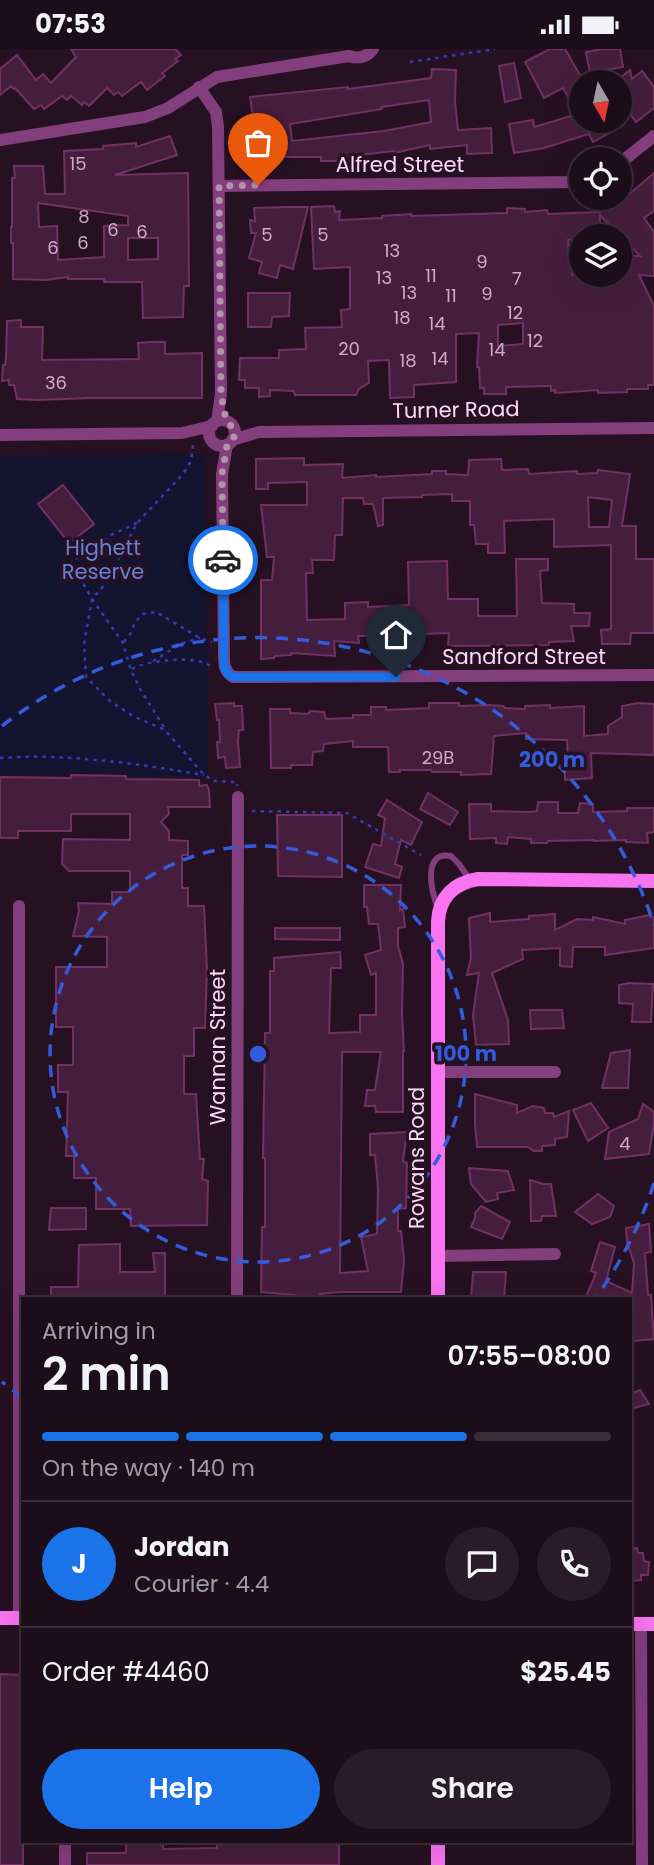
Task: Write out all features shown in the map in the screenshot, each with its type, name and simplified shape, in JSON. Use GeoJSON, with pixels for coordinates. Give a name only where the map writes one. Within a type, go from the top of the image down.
{"type":"FeatureCollection","features":[{"type":"Feature","properties":{"kind":"street"},"geometry":{"type":"LineString","coordinates":[[0,140],[145,117],[168,108],[210,79],[363,52]]}},
{"type":"Feature","properties":{"kind":"street"},"geometry":{"type":"LineString","coordinates":[[199,87],[216,112],[218,127],[222,424]]}},
{"type":"Feature","properties":{"kind":"street"},"geometry":{"type":"LineString","coordinates":[[632,153],[654,136]]}},
{"type":"Feature","properties":{"kind":"street","name":"Alfred Street"},"geometry":{"type":"LineString","coordinates":[[219,186],[569,182]]}},
{"type":"Feature","properties":{"kind":"street"},"geometry":{"type":"LineString","coordinates":[[221,442],[234,433],[222,424]]}},
{"type":"Feature","properties":{"kind":"street"},"geometry":{"type":"LineString","coordinates":[[221,442],[209,433],[222,424]]}},
{"type":"Feature","properties":{"kind":"street","name":"Turner Road"},"geometry":{"type":"LineString","coordinates":[[188,434],[222,424],[259,432],[654,428]]}},
{"type":"Feature","properties":{"kind":"street","name":"Turner Road"},"geometry":{"type":"LineString","coordinates":[[0,435],[188,434],[221,442],[259,432]]}},
{"type":"Feature","properties":{"kind":"street"},"geometry":{"type":"LineString","coordinates":[[221,442],[224,655]]}},
{"type":"Feature","properties":{"kind":"street","name":"Sandford Street"},"geometry":{"type":"LineString","coordinates":[[224,655],[224,666],[228,674],[240,678],[654,675]]}},
{"type":"Feature","properties":{"kind":"street","name":"Wannan Street"},"geometry":{"type":"LineString","coordinates":[[237,1297],[238,797]]}},
{"type":"Feature","properties":{"kind":"street"},"geometry":{"type":"LineString","coordinates":[[439,911],[447,894],[461,883],[470,880],[654,881]]}},
{"type":"Feature","properties":{"kind":"street"},"geometry":{"type":"LineString","coordinates":[[0,1618],[21,1618],[19,906]]}},
{"type":"Feature","properties":{"kind":"street","name":"Rowans Road"},"geometry":{"type":"LineString","coordinates":[[438,1297],[439,911]]}},
{"type":"Feature","properties":{"kind":"street"},"geometry":{"type":"LineString","coordinates":[[438,1072],[555,1072]]}},
{"type":"Feature","properties":{"kind":"street"},"geometry":{"type":"LineString","coordinates":[[438,1256],[555,1254]]}},
{"type":"Feature","properties":{"kind":"street"},"geometry":{"type":"LineString","coordinates":[[642,1624],[642,1865]]}},
{"type":"Feature","properties":{"kind":"street"},"geometry":{"type":"LineString","coordinates":[[65,1843],[65,1865]]}},
{"type":"Feature","properties":{"kind":"street"},"geometry":{"type":"LineString","coordinates":[[438,1843],[438,1865]]}},
{"type":"Feature","properties":{"kind":"lane"},"geometry":{"type":"LineString","coordinates":[[439,911],[432,895],[432,868],[436,858],[452,856],[470,880]]}},
{"type":"Feature","properties":{"kind":"path"},"geometry":{"type":"LineString","coordinates":[[410,62],[495,49]]}},
{"type":"Feature","properties":{"kind":"path"},"geometry":{"type":"LineString","coordinates":[[165,730],[133,716],[110,701],[86,677],[84,644],[92,599],[106,583],[137,523],[183,474],[191,461],[188,434]]}},
{"type":"Feature","properties":{"kind":"path"},"geometry":{"type":"LineString","coordinates":[[137,523],[111,534],[71,562],[92,599],[123,643],[140,689],[165,730],[204,775],[214,781],[237,782],[238,797]]}},
{"type":"Feature","properties":{"kind":"path"},"geometry":{"type":"LineString","coordinates":[[123,643],[127,641],[134,624],[142,614],[156,612],[200,638],[209,640],[224,655]]}},
{"type":"Feature","properties":{"kind":"path"},"geometry":{"type":"LineString","coordinates":[[131,670],[162,657],[183,643],[200,638]]}},
{"type":"Feature","properties":{"kind":"path"},"geometry":{"type":"LineString","coordinates":[[150,662],[192,660],[210,666]]}},
{"type":"Feature","properties":{"kind":"path"},"geometry":{"type":"LineString","coordinates":[[0,758],[66,758],[204,775]]}},
{"type":"Feature","properties":{"kind":"path"},"geometry":{"type":"LineString","coordinates":[[252,811],[347,813],[421,855]]}},
{"type":"Feature","properties":{"kind":"green space","name":"Highett Reserve"},"geometry":{"type":"Polygon","coordinates":[[[206,454],[208,778],[0,774],[0,456],[206,454]]]}},
{"type":"Feature","properties":{"kind":"building"},"geometry":{"type":"Polygon","coordinates":[[[71,49],[175,49],[181,55],[175,59],[178,61],[162,73],[165,76],[147,90],[141,82],[122,96],[118,92],[114,95],[107,88],[89,106],[84,102],[82,105],[71,96],[67,100],[62,96],[44,109],[41,105],[34,109],[11,86],[0,95],[0,69],[17,55],[36,80],[43,74],[51,83],[76,57],[71,49]]]}},
{"type":"Feature","properties":{"kind":"building"},"geometry":{"type":"Polygon","coordinates":[[[550,49],[565,49],[577,70],[569,70],[569,98],[563,88],[544,98],[525,62],[550,49]]]}},
{"type":"Feature","properties":{"kind":"building"},"geometry":{"type":"Polygon","coordinates":[[[620,49],[623,67],[589,70],[586,52],[620,49]]]}},
{"type":"Feature","properties":{"kind":"building"},"geometry":{"type":"Polygon","coordinates":[[[514,63],[521,98],[505,102],[499,66],[514,63]]]}},
{"type":"Feature","properties":{"kind":"building"},"geometry":{"type":"Polygon","coordinates":[[[432,69],[456,70],[458,130],[491,128],[492,153],[467,154],[467,145],[430,149],[430,145],[394,153],[341,157],[341,161],[321,161],[321,157],[264,157],[264,162],[242,162],[242,136],[237,136],[237,123],[254,123],[250,97],[348,89],[431,78],[432,69]],[[429,100],[290,124],[292,141],[384,131],[431,122],[429,100]]]}},
{"type":"Feature","properties":{"kind":"building"},"geometry":{"type":"Polygon","coordinates":[[[642,71],[654,87],[654,108],[636,122],[632,116],[632,79],[642,71]]]}},
{"type":"Feature","properties":{"kind":"building"},"geometry":{"type":"Polygon","coordinates":[[[569,117],[569,133],[609,133],[593,142],[589,134],[544,148],[514,153],[509,124],[533,120],[534,127],[569,117]]]}},
{"type":"Feature","properties":{"kind":"building"},"geometry":{"type":"Polygon","coordinates":[[[170,136],[177,155],[115,175],[188,173],[189,286],[184,286],[183,317],[143,318],[142,282],[104,282],[104,279],[68,277],[46,280],[13,279],[11,227],[14,166],[43,166],[45,194],[65,194],[64,151],[103,149],[103,146],[136,143],[136,147],[170,136]],[[38,203],[39,227],[57,226],[58,260],[104,257],[104,226],[128,225],[128,216],[38,203]],[[128,238],[128,260],[158,259],[158,238],[128,238]]]}},
{"type":"Feature","properties":{"kind":"building"},"geometry":{"type":"Polygon","coordinates":[[[654,173],[654,211],[644,218],[654,232],[654,276],[639,275],[654,306],[654,385],[648,385],[648,389],[555,393],[555,390],[551,391],[551,386],[506,387],[506,394],[484,394],[484,388],[480,388],[477,367],[479,333],[456,334],[456,382],[414,385],[414,397],[390,398],[389,360],[368,361],[369,383],[359,389],[356,395],[295,395],[294,391],[270,390],[270,396],[259,397],[259,388],[245,388],[245,380],[239,380],[240,358],[279,358],[279,350],[306,349],[305,328],[342,327],[341,310],[350,309],[350,267],[314,269],[311,207],[334,206],[335,212],[340,211],[339,220],[411,214],[507,213],[507,208],[525,209],[525,212],[547,210],[548,214],[632,210],[632,192],[654,173]],[[523,323],[498,325],[498,346],[523,344],[523,323]]]}},
{"type":"Feature","properties":{"kind":"building"},"geometry":{"type":"Polygon","coordinates":[[[308,207],[293,269],[280,265],[277,278],[259,273],[262,262],[249,258],[256,233],[251,233],[250,220],[255,221],[254,208],[308,207]]]}},
{"type":"Feature","properties":{"kind":"building"},"geometry":{"type":"Polygon","coordinates":[[[248,293],[290,293],[289,316],[272,317],[271,327],[248,327],[248,293]]]}},
{"type":"Feature","properties":{"kind":"building"},"geometry":{"type":"Polygon","coordinates":[[[21,320],[21,327],[43,327],[42,360],[139,359],[138,343],[151,342],[165,342],[165,354],[202,353],[202,398],[17,399],[14,385],[9,385],[9,380],[2,381],[7,321],[21,320]]]}},
{"type":"Feature","properties":{"kind":"building"},"geometry":{"type":"Polygon","coordinates":[[[304,458],[304,465],[343,464],[342,478],[432,474],[432,471],[468,475],[469,460],[501,459],[502,470],[528,469],[529,474],[577,471],[577,474],[597,473],[598,470],[630,474],[622,526],[636,526],[636,559],[654,559],[654,633],[631,633],[630,644],[602,644],[601,630],[611,629],[611,545],[554,547],[554,519],[504,521],[505,553],[488,553],[488,544],[476,544],[474,525],[470,525],[470,501],[452,501],[452,494],[383,498],[383,525],[378,526],[373,504],[364,504],[363,498],[343,498],[342,535],[335,535],[334,560],[312,560],[313,573],[306,573],[307,620],[345,619],[345,603],[368,602],[368,607],[409,605],[408,562],[447,561],[448,599],[478,599],[478,616],[517,616],[516,559],[548,559],[548,570],[540,571],[542,603],[574,604],[574,613],[590,613],[589,626],[571,626],[574,641],[549,642],[549,645],[448,646],[449,633],[422,634],[422,637],[407,638],[407,642],[388,644],[387,636],[358,636],[359,643],[334,641],[335,656],[291,653],[261,659],[261,580],[272,580],[274,557],[267,557],[261,505],[307,505],[307,482],[268,483],[268,489],[256,489],[256,459],[304,458]],[[588,497],[589,527],[609,527],[612,500],[588,497]]]}},
{"type":"Feature","properties":{"kind":"building"},"geometry":{"type":"Polygon","coordinates":[[[63,485],[94,524],[69,543],[38,504],[63,485]]]}},
{"type":"Feature","properties":{"kind":"building"},"geometry":{"type":"Polygon","coordinates":[[[234,703],[234,706],[242,706],[243,730],[239,730],[238,741],[240,767],[226,768],[225,757],[218,758],[219,720],[215,704],[234,703]]]}},
{"type":"Feature","properties":{"kind":"building"},"geometry":{"type":"Polygon","coordinates":[[[429,703],[525,709],[525,706],[584,706],[584,736],[608,734],[608,726],[622,717],[622,706],[654,704],[654,755],[591,753],[592,778],[565,780],[565,767],[568,766],[567,740],[526,739],[526,733],[494,736],[491,774],[461,775],[461,772],[431,770],[389,772],[388,747],[353,747],[353,741],[324,744],[323,751],[313,752],[312,765],[271,768],[270,709],[290,709],[290,713],[308,714],[310,711],[324,712],[326,719],[353,718],[353,715],[371,715],[371,707],[386,707],[386,710],[429,708],[429,703]]]}},
{"type":"Feature","properties":{"kind":"building"},"geometry":{"type":"Polygon","coordinates":[[[71,775],[199,780],[199,786],[207,785],[209,790],[210,807],[168,807],[169,814],[161,822],[169,831],[169,840],[188,841],[188,855],[182,855],[182,888],[188,888],[188,906],[204,906],[207,969],[205,1028],[194,1028],[194,1056],[184,1056],[184,1094],[196,1094],[200,1159],[204,1159],[202,1179],[208,1181],[207,1225],[131,1226],[130,1209],[96,1209],[96,1178],[74,1178],[74,1156],[66,1156],[68,1092],[58,1092],[58,1065],[73,1065],[73,1027],[56,1027],[56,967],[107,967],[107,937],[73,936],[79,911],[78,903],[112,904],[112,892],[130,892],[130,871],[69,871],[62,864],[63,839],[130,840],[130,814],[71,814],[71,831],[18,831],[18,838],[0,838],[0,777],[71,778],[71,775]]]}},
{"type":"Feature","properties":{"kind":"building"},"geometry":{"type":"Polygon","coordinates":[[[428,793],[458,812],[450,825],[420,809],[428,793]]]}},
{"type":"Feature","properties":{"kind":"building"},"geometry":{"type":"Polygon","coordinates":[[[387,800],[422,822],[411,845],[401,840],[395,864],[402,867],[399,878],[365,867],[373,844],[381,846],[385,818],[378,815],[387,800]]]}},
{"type":"Feature","properties":{"kind":"building"},"geometry":{"type":"Polygon","coordinates":[[[538,802],[558,802],[558,813],[578,813],[580,803],[593,804],[593,812],[654,808],[654,832],[647,833],[648,843],[594,840],[531,843],[531,839],[508,837],[507,844],[496,843],[496,838],[470,839],[469,804],[491,804],[491,811],[531,812],[537,811],[538,802]]]}},
{"type":"Feature","properties":{"kind":"building"},"geometry":{"type":"Polygon","coordinates":[[[277,815],[342,815],[342,877],[278,876],[277,815]]]}},
{"type":"Feature","properties":{"kind":"building"},"geometry":{"type":"Polygon","coordinates":[[[364,885],[401,885],[400,910],[403,909],[405,927],[398,928],[398,946],[403,964],[403,1112],[376,1112],[375,1106],[365,1106],[367,1090],[375,1090],[381,1052],[342,1052],[340,1273],[368,1271],[361,1237],[377,1234],[378,1188],[375,1155],[370,1155],[370,1134],[407,1132],[403,1161],[407,1163],[406,1208],[398,1209],[398,1231],[401,1231],[404,1260],[401,1292],[340,1292],[320,1294],[321,1297],[295,1297],[261,1292],[262,1227],[265,1227],[265,1033],[270,1033],[270,971],[274,971],[274,958],[340,952],[341,968],[331,968],[329,1033],[360,1032],[360,1015],[376,1015],[376,973],[371,975],[365,955],[381,950],[378,924],[369,924],[367,907],[364,907],[364,885]]]}},
{"type":"Feature","properties":{"kind":"building"},"geometry":{"type":"Polygon","coordinates":[[[490,913],[490,922],[555,914],[555,930],[577,919],[593,920],[593,917],[625,924],[625,920],[650,915],[654,917],[654,948],[605,955],[605,947],[573,947],[572,967],[560,966],[560,948],[522,950],[523,959],[492,973],[508,1020],[509,1044],[476,1045],[473,1015],[479,973],[467,975],[471,958],[469,918],[490,913]]]}},
{"type":"Feature","properties":{"kind":"building"},"geometry":{"type":"Polygon","coordinates":[[[275,928],[340,928],[340,940],[275,939],[275,928]]]}},
{"type":"Feature","properties":{"kind":"building"},"geometry":{"type":"Polygon","coordinates":[[[653,984],[651,1022],[632,1022],[633,1004],[619,1003],[619,985],[653,984]]]}},
{"type":"Feature","properties":{"kind":"building"},"geometry":{"type":"Polygon","coordinates":[[[530,1010],[562,1010],[564,1028],[531,1029],[530,1010]]]}},
{"type":"Feature","properties":{"kind":"building"},"geometry":{"type":"Polygon","coordinates":[[[630,1050],[628,1088],[602,1088],[611,1053],[630,1050]]]}},
{"type":"Feature","properties":{"kind":"building"},"geometry":{"type":"Polygon","coordinates":[[[475,1094],[517,1105],[517,1113],[533,1106],[544,1108],[545,1113],[553,1113],[554,1117],[569,1111],[567,1137],[555,1139],[555,1145],[542,1146],[542,1151],[534,1151],[528,1147],[477,1147],[475,1094]]]}},
{"type":"Feature","properties":{"kind":"building"},"geometry":{"type":"Polygon","coordinates":[[[591,1103],[608,1128],[588,1141],[573,1110],[591,1103]]]}},
{"type":"Feature","properties":{"kind":"building"},"geometry":{"type":"Polygon","coordinates":[[[643,1104],[654,1112],[649,1154],[605,1159],[609,1132],[638,1119],[643,1104]]]}},
{"type":"Feature","properties":{"kind":"building"},"geometry":{"type":"Polygon","coordinates":[[[469,1168],[508,1171],[514,1190],[497,1193],[498,1199],[486,1202],[471,1184],[469,1168]]]}},
{"type":"Feature","properties":{"kind":"building"},"geometry":{"type":"Polygon","coordinates":[[[530,1180],[551,1184],[556,1216],[542,1216],[541,1221],[531,1221],[530,1180]]]}},
{"type":"Feature","properties":{"kind":"building"},"geometry":{"type":"Polygon","coordinates":[[[598,1194],[614,1206],[610,1217],[592,1224],[575,1212],[598,1194]]]}},
{"type":"Feature","properties":{"kind":"building"},"geometry":{"type":"Polygon","coordinates":[[[481,1206],[510,1222],[502,1239],[471,1227],[475,1213],[481,1206]]]}},
{"type":"Feature","properties":{"kind":"building"},"geometry":{"type":"Polygon","coordinates":[[[51,1208],[86,1208],[86,1229],[49,1230],[51,1208]]]}},
{"type":"Feature","properties":{"kind":"building"},"geometry":{"type":"Polygon","coordinates":[[[649,1224],[651,1252],[645,1253],[654,1339],[632,1340],[632,1297],[586,1297],[596,1273],[591,1271],[600,1242],[615,1247],[606,1281],[632,1293],[634,1263],[627,1242],[626,1228],[649,1224]]]}},
{"type":"Feature","properties":{"kind":"building"},"geometry":{"type":"Polygon","coordinates":[[[120,1244],[120,1272],[155,1272],[153,1253],[165,1253],[165,1297],[51,1297],[51,1287],[78,1287],[79,1245],[120,1244]]]}},
{"type":"Feature","properties":{"kind":"building"},"geometry":{"type":"Polygon","coordinates":[[[473,1272],[506,1272],[504,1297],[471,1297],[473,1272]]]}},
{"type":"Feature","properties":{"kind":"building"},"geometry":{"type":"Polygon","coordinates":[[[640,1390],[649,1404],[632,1408],[632,1393],[640,1390]]]}},
{"type":"Feature","properties":{"kind":"building"},"geometry":{"type":"Polygon","coordinates":[[[632,1548],[637,1548],[638,1553],[643,1553],[644,1561],[649,1562],[648,1575],[641,1575],[641,1580],[632,1581],[632,1548]]]}},
{"type":"Feature","properties":{"kind":"building"},"geometry":{"type":"Polygon","coordinates":[[[0,1674],[21,1675],[23,1865],[0,1865],[0,1674]]]}},
{"type":"Feature","properties":{"kind":"building"},"geometry":{"type":"Polygon","coordinates":[[[126,1843],[163,1843],[163,1849],[217,1848],[217,1843],[339,1843],[339,1865],[87,1865],[87,1853],[126,1853],[126,1843]]]}},
{"type":"Feature","properties":{"kind":"way so far"},"geometry":{"type":"LineString","coordinates":[[223,560],[222,474],[227,445],[232,440],[234,429],[227,422],[221,394],[219,186],[258,185]]}},
{"type":"Feature","properties":{"kind":"route"},"geometry":{"type":"LineString","coordinates":[[223,560],[224,666],[228,674],[240,678],[396,677]]}}]}
